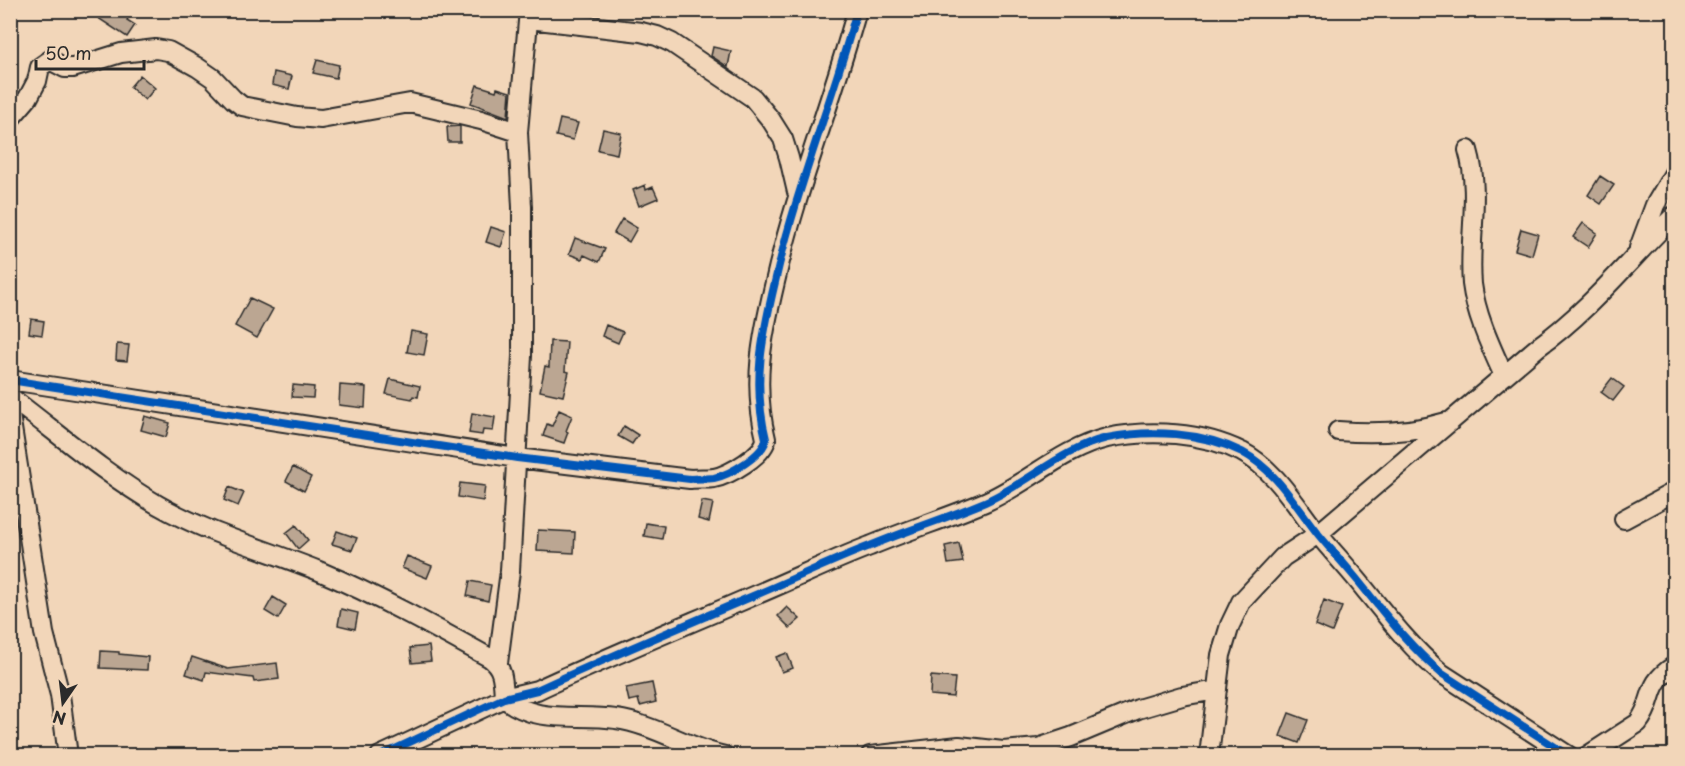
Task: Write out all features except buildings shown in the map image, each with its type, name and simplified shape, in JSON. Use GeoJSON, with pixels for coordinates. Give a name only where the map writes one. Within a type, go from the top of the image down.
{"type":"FeatureCollection","features":[{"type":"Feature","properties":{"kind":"street"},"geometry":{"type":"LineString","coordinates":[[10,380],[517,458],[690,479],[716,477],[727,473],[758,454],[766,445],[758,397],[762,339],[784,240],[857,10]]}},
{"type":"Feature","properties":{"kind":"street"},"geometry":{"type":"LineString","coordinates":[[726,756],[693,747],[630,722],[616,719],[549,716],[516,708],[504,698],[502,674],[498,663],[510,571],[522,356],[522,207],[518,132],[529,15],[657,36],[698,60],[753,98],[771,120],[786,148],[797,195]]}},
{"type":"Feature","properties":{"kind":"street"},"geometry":{"type":"LineString","coordinates":[[10,119],[28,98],[44,62],[50,60],[65,68],[73,68],[121,53],[156,49],[168,51],[197,67],[213,78],[232,99],[242,105],[297,117],[321,119],[410,103],[481,120],[518,132]]}},
{"type":"Feature","properties":{"kind":"street"},"geometry":{"type":"LineString","coordinates":[[1468,150],[1473,172],[1472,284],[1480,319],[1504,376]]}},
{"type":"Feature","properties":{"kind":"street"},"geometry":{"type":"LineString","coordinates":[[1637,252],[1655,205],[1674,173]]}},
{"type":"Feature","properties":{"kind":"street"},"geometry":{"type":"LineString","coordinates":[[1209,756],[1221,655],[1230,625],[1241,602],[1283,557],[1318,534],[1504,376],[1574,320],[1674,216]]}},
{"type":"Feature","properties":{"kind":"street"},"geometry":{"type":"LineString","coordinates":[[10,397],[116,478],[158,505],[209,531],[344,582],[401,609],[498,663]]}},
{"type":"Feature","properties":{"kind":"street"},"geometry":{"type":"LineString","coordinates":[[10,415],[44,633],[60,695],[68,756]]}},
{"type":"Feature","properties":{"kind":"street"},"geometry":{"type":"LineString","coordinates":[[1338,431],[1365,433],[1422,430],[1453,420]]}},
{"type":"Feature","properties":{"kind":"street"},"geometry":{"type":"LineString","coordinates":[[380,756],[504,698],[537,690],[868,546],[985,501],[1012,489],[1063,454],[1084,444],[1150,433],[1173,434],[1216,442],[1243,453],[1262,466],[1278,481],[1318,534],[1401,635],[1429,663],[1569,756]]}},
{"type":"Feature","properties":{"kind":"street"},"geometry":{"type":"LineString","coordinates":[[1624,519],[1674,492]]}},
{"type":"Feature","properties":{"kind":"street"},"geometry":{"type":"LineString","coordinates":[[1587,756],[1638,723],[1643,716],[1655,683],[1659,677],[1674,666]]}},
{"type":"Feature","properties":{"kind":"street"},"geometry":{"type":"LineString","coordinates":[[870,756],[959,746],[1004,752],[1038,748],[1138,709],[1182,696],[1217,690]]}},
{"type":"Feature","properties":{"kind":"cycle path"},"geometry":{"type":"LineString","coordinates":[[10,380],[517,458],[690,479],[714,478],[728,473],[753,458],[766,439],[759,379],[766,322],[793,213],[857,10]]}},
{"type":"Feature","properties":{"kind":"cycle path"},"geometry":{"type":"LineString","coordinates":[[380,756],[504,698],[537,690],[840,558],[985,502],[1059,458],[1090,443],[1124,435],[1158,433],[1193,436],[1226,445],[1242,452],[1265,468],[1388,618],[1429,663],[1569,756]]}}]}
